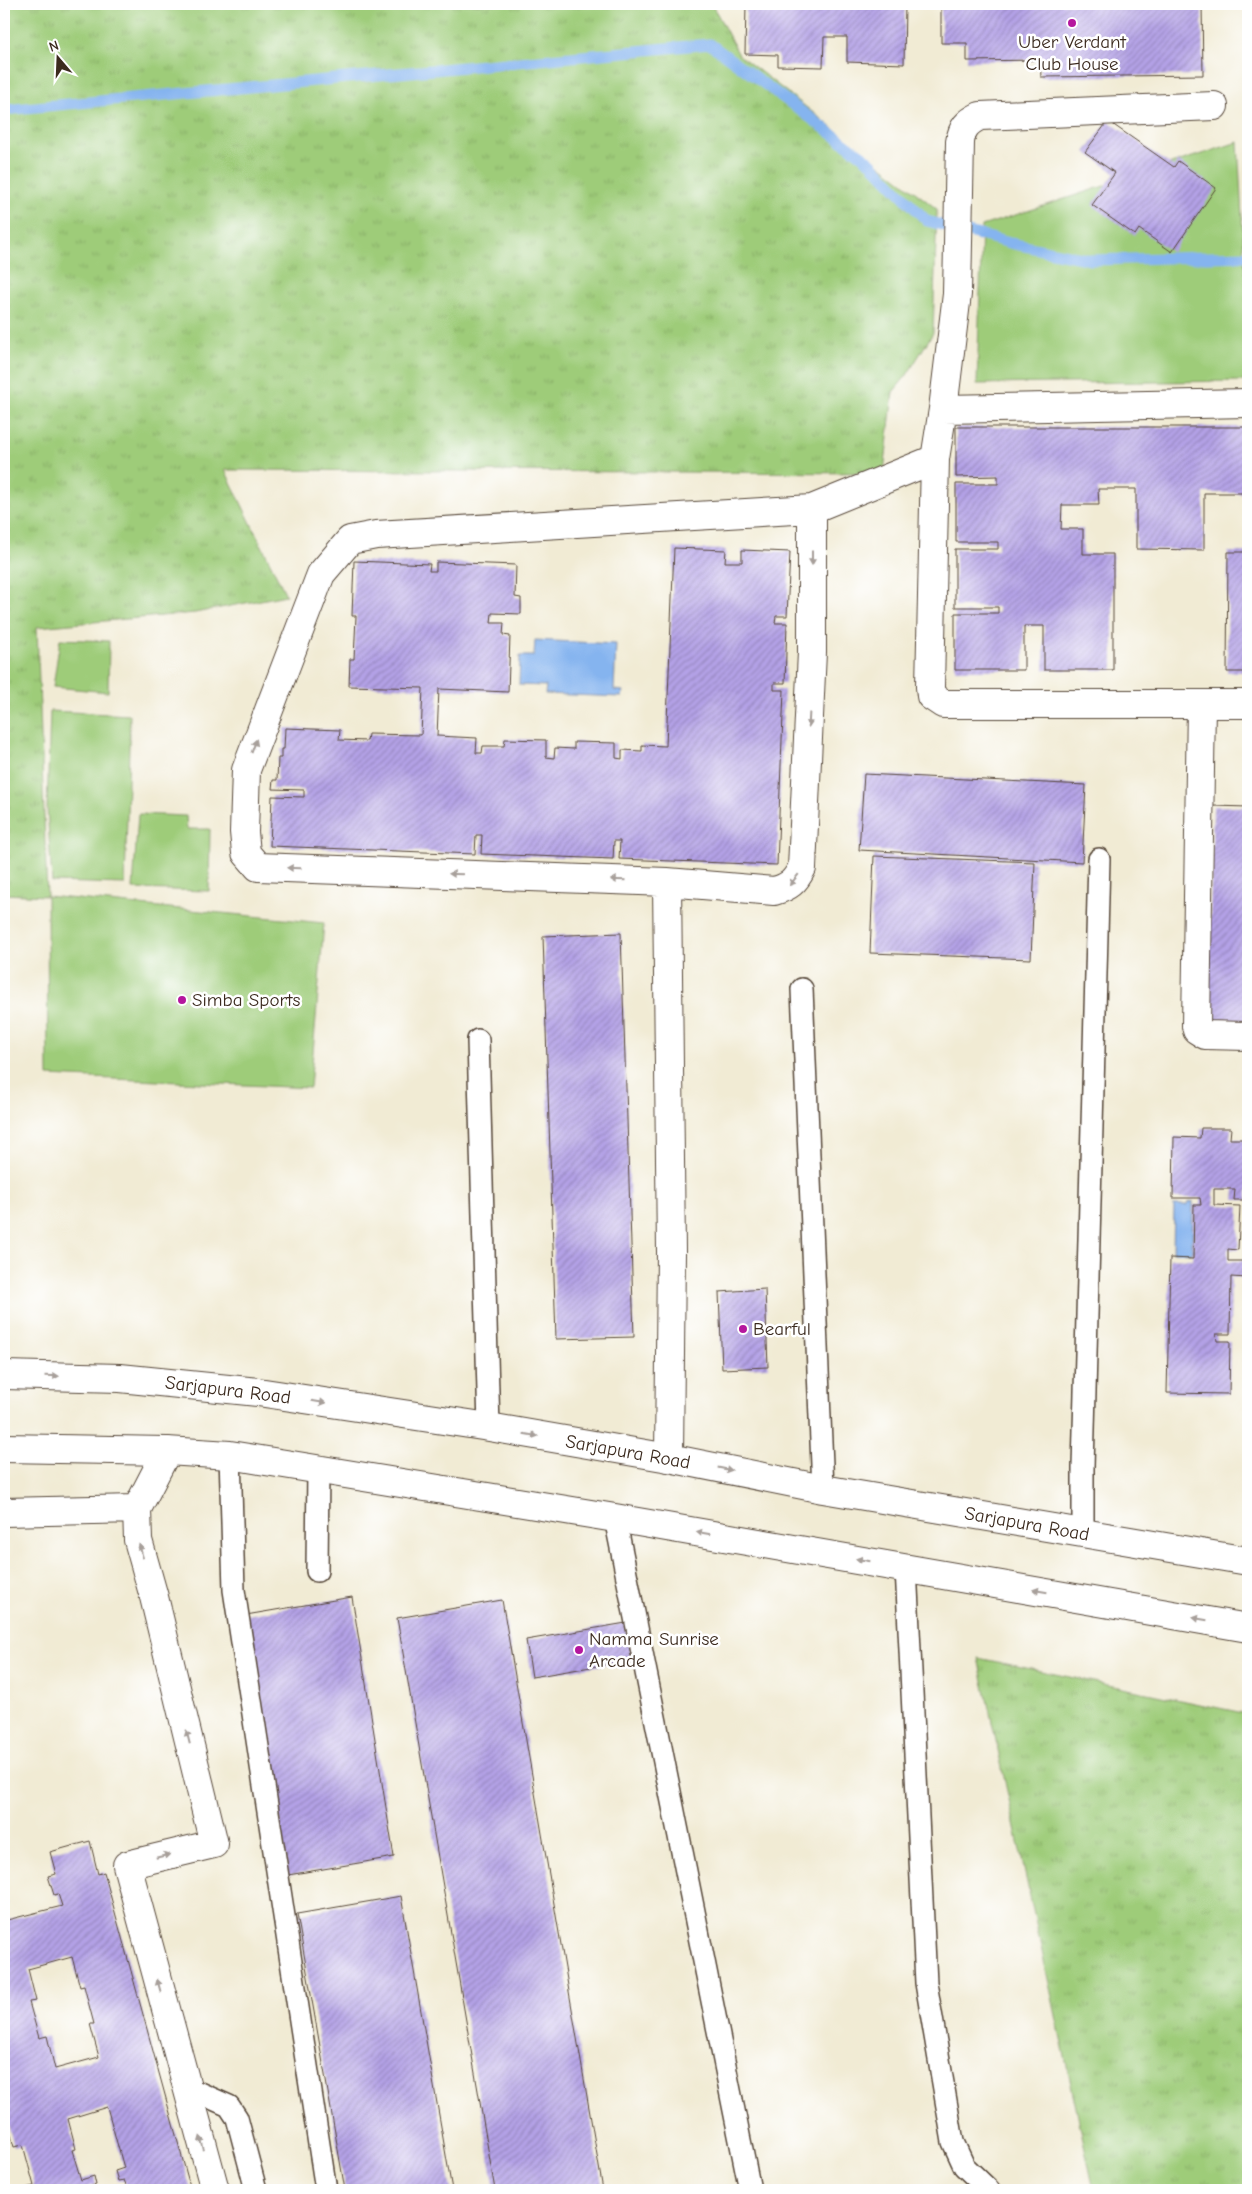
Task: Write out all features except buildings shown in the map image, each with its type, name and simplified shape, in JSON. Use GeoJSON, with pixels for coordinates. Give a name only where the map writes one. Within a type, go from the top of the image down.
{"type":"FeatureCollection","features":[{"type":"Feature","properties":{"kind":"street"},"geometry":{"type":"LineString","coordinates":[[1214,106],[980,116],[970,121],[962,130],[960,142],[957,294],[935,459],[930,686],[931,696],[943,704],[1248,704]]}},
{"type":"Feature","properties":{"kind":"street"},"geometry":{"type":"LineString","coordinates":[[943,409],[1248,403]]}},
{"type":"Feature","properties":{"kind":"street"},"geometry":{"type":"LineString","coordinates":[[812,509],[812,652],[802,868],[797,879],[788,887],[774,892],[667,882],[258,866],[246,853],[244,839],[246,770],[321,574],[350,540],[376,535],[812,509],[935,459]]}},
{"type":"Feature","properties":{"kind":"street"},"geometry":{"type":"LineString","coordinates":[[1201,705],[1196,1026],[1197,1030],[1205,1035],[1248,1036]]}},
{"type":"Feature","properties":{"kind":"street"},"geometry":{"type":"LineString","coordinates":[[667,882],[671,1252],[669,1458]]}},
{"type":"Feature","properties":{"kind":"street","name":"Sarjapura Road"},"geometry":{"type":"LineString","coordinates":[[4,1375],[120,1378],[258,1392],[489,1427],[669,1458],[823,1489],[1248,1561]]}},
{"type":"Feature","properties":{"kind":"street"},"geometry":{"type":"LineString","coordinates":[[4,1448],[168,1451],[230,1455],[318,1468],[906,1567],[1248,1628]]}},
{"type":"Feature","properties":{"kind":"street"},"geometry":{"type":"LineString","coordinates":[[168,1451],[137,1509],[138,1540],[154,1597],[214,1844],[127,1865],[215,2190]]}},
{"type":"Feature","properties":{"kind":"street"},"geometry":{"type":"LineString","coordinates":[[4,1512],[137,1509]]}},
{"type":"Feature","properties":{"kind":"lane"},"geometry":{"type":"LineString","coordinates":[[1083,1534],[1083,1468],[1099,859]]}},
{"type":"Feature","properties":{"kind":"lane"},"geometry":{"type":"LineString","coordinates":[[802,989],[823,1489]]}},
{"type":"Feature","properties":{"kind":"lane"},"geometry":{"type":"LineString","coordinates":[[478,1040],[489,1427]]}},
{"type":"Feature","properties":{"kind":"lane"},"geometry":{"type":"LineString","coordinates":[[230,1455],[234,1590],[326,2190]]}},
{"type":"Feature","properties":{"kind":"lane"},"geometry":{"type":"LineString","coordinates":[[317,1571],[318,1468]]}},
{"type":"Feature","properties":{"kind":"lane"},"geometry":{"type":"LineString","coordinates":[[615,1518],[750,2190]]}},
{"type":"Feature","properties":{"kind":"lane"},"geometry":{"type":"LineString","coordinates":[[906,1567],[926,1983],[953,2142],[964,2166],[989,2190]]}},
{"type":"Feature","properties":{"kind":"lane"},"geometry":{"type":"LineString","coordinates":[[186,2087],[230,2106],[237,2118],[256,2190]]}},
{"type":"Feature","properties":{"kind":"green space"},"geometry":{"type":"Polygon","coordinates":[[[4,4],[712,4],[739,55],[937,209],[933,333],[907,375],[893,392],[884,473],[225,470],[286,595],[195,613],[37,627],[47,896],[4,894],[4,4]]]}},
{"type":"Feature","properties":{"kind":"green space"},"geometry":{"type":"Polygon","coordinates":[[[1238,142],[1245,274],[1248,274],[1248,381],[977,384],[982,226],[1238,142]]]}},
{"type":"Feature","properties":{"kind":"green space"},"geometry":{"type":"Polygon","coordinates":[[[60,639],[109,641],[108,692],[53,687],[60,639]]]}},
{"type":"Feature","properties":{"kind":"green space"},"geometry":{"type":"Polygon","coordinates":[[[50,711],[130,715],[125,884],[52,882],[47,808],[50,711]]]}},
{"type":"Feature","properties":{"kind":"green space"},"geometry":{"type":"Polygon","coordinates":[[[138,814],[186,816],[187,829],[210,829],[209,891],[133,889],[138,814]]]}},
{"type":"Feature","properties":{"kind":"green space","name":"Simba Sports"},"geometry":{"type":"Polygon","coordinates":[[[47,896],[324,923],[310,1088],[48,1076],[47,896]]]}},
{"type":"Feature","properties":{"kind":"green space"},"geometry":{"type":"Polygon","coordinates":[[[978,1658],[1248,1714],[1248,2190],[1094,2190],[978,1658]]]}},
{"type":"Feature","properties":{"kind":"water"},"geometry":{"type":"Polygon","coordinates":[[[535,640],[616,644],[614,690],[623,691],[622,697],[545,694],[546,686],[519,685],[520,656],[534,656],[535,640]]]}},
{"type":"Feature","properties":{"kind":"water"},"geometry":{"type":"Polygon","coordinates":[[[1193,1201],[1192,1253],[1173,1252],[1174,1205],[1187,1205],[1188,1202],[1193,1201]]]}},
{"type":"Feature","properties":{"kind":"waterway"},"geometry":{"type":"LineString","coordinates":[[4,110],[710,44],[869,161],[927,221],[1010,243],[1091,260],[1248,256]]}},
{"type":"Feature","properties":{"kind":"place","name":"Uber Verdant Club House"},"geometry":{"type":"Point","coordinates":[1072,23]}},
{"type":"Feature","properties":{"kind":"place","name":"Simba Sports"},"geometry":{"type":"Point","coordinates":[182,1000]}},
{"type":"Feature","properties":{"kind":"place","name":"Bearful"},"geometry":{"type":"Point","coordinates":[743,1329]}},
{"type":"Feature","properties":{"kind":"place","name":"Namma Sunrise Arcade"},"geometry":{"type":"Point","coordinates":[579,1650]}}]}
